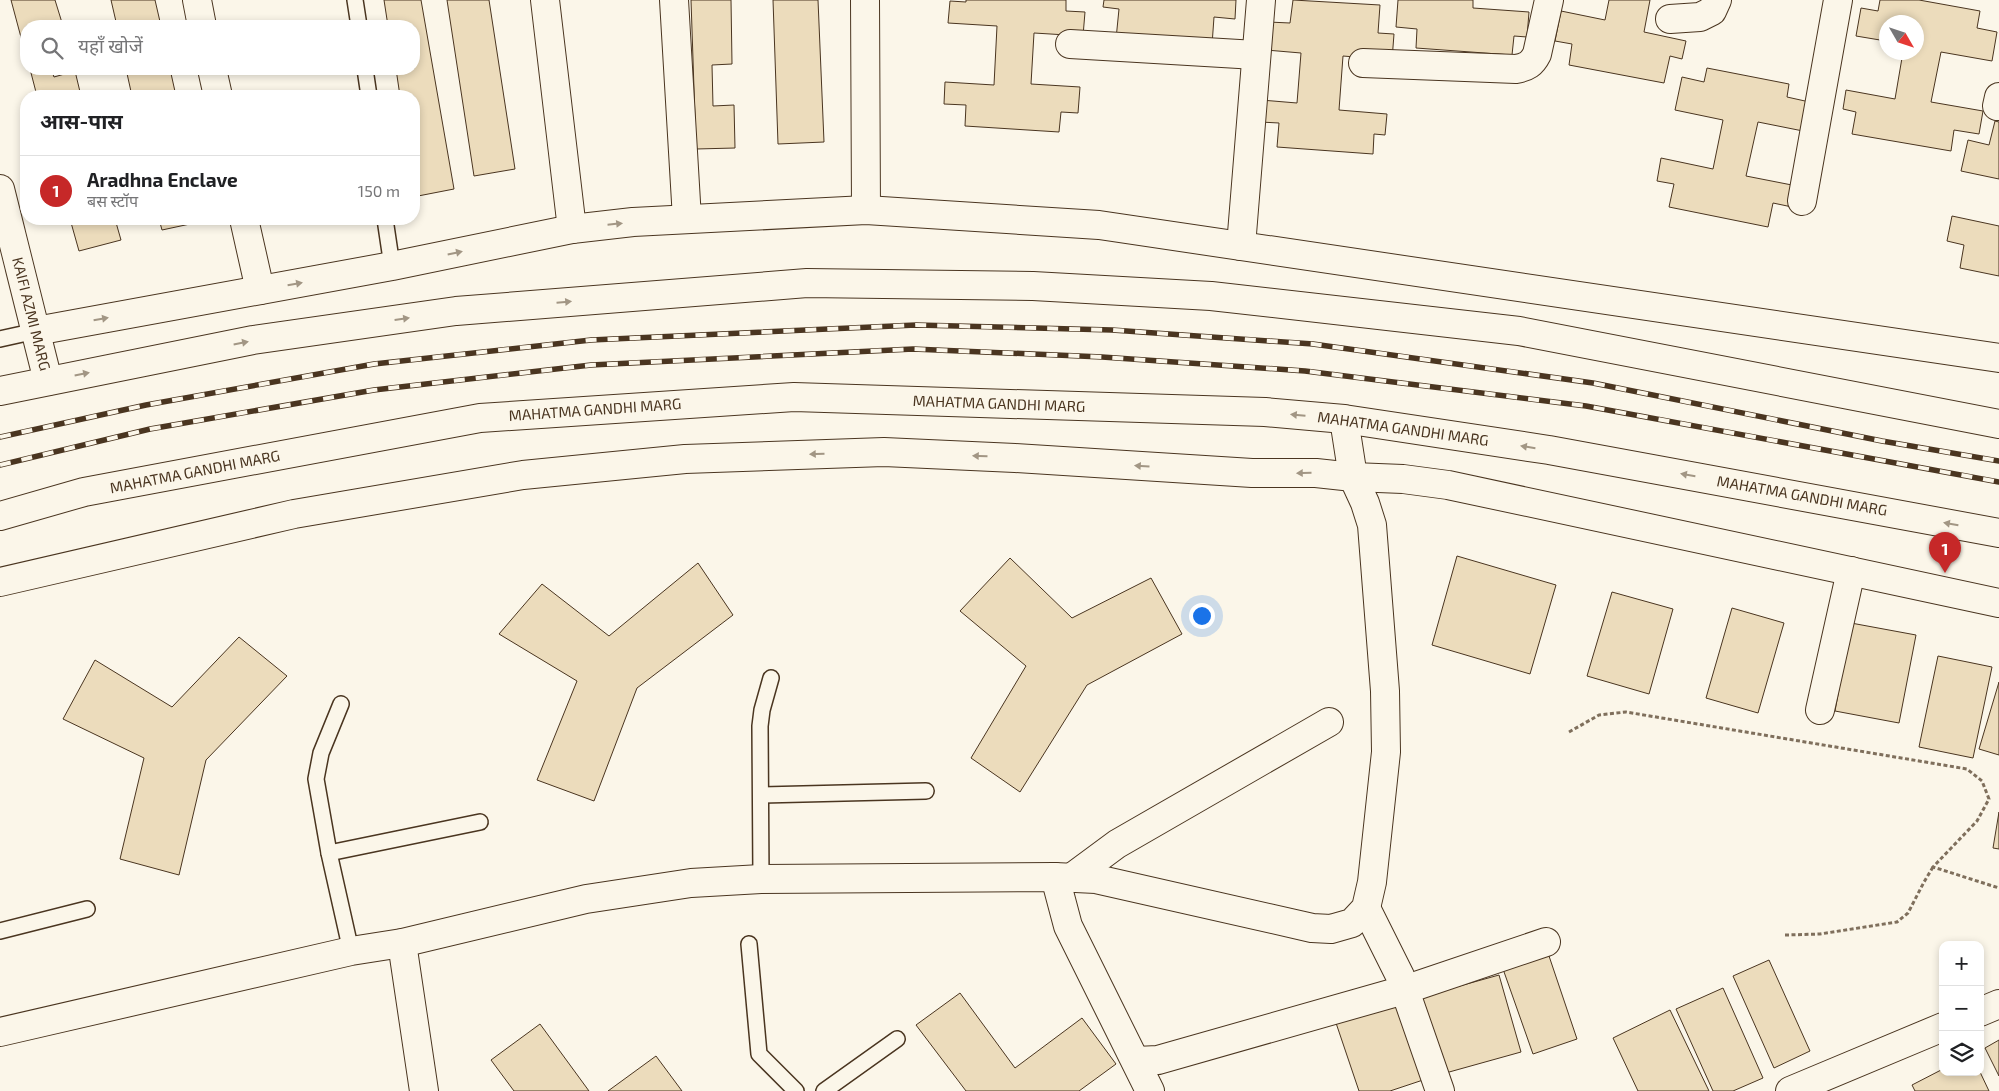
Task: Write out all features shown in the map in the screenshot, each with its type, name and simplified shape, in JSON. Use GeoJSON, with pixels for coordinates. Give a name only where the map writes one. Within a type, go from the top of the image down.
{"type":"FeatureCollection","features":[{"type":"Feature","properties":{"kind":"street"},"geometry":{"type":"LineString","coordinates":[[197,0],[201,20]]}},
{"type":"Feature","properties":{"kind":"street"},"geometry":{"type":"LineString","coordinates":[[545,0],[572,229]]}},
{"type":"Feature","properties":{"kind":"street"},"geometry":{"type":"LineString","coordinates":[[674,0],[687,219]]}},
{"type":"Feature","properties":{"kind":"street"},"geometry":{"type":"LineString","coordinates":[[864,0],[866,210]]}},
{"type":"Feature","properties":{"kind":"street"},"geometry":{"type":"LineString","coordinates":[[1241,246],[1261,0]]}},
{"type":"Feature","properties":{"kind":"street"},"geometry":{"type":"LineString","coordinates":[[1363,63],[1526,68],[1534,61],[1537,54],[1549,0]]}},
{"type":"Feature","properties":{"kind":"street"},"geometry":{"type":"LineString","coordinates":[[1670,19],[1700,16],[1712,12],[1717,0]]}},
{"type":"Feature","properties":{"kind":"street"},"geometry":{"type":"LineString","coordinates":[[1802,201],[1838,0]]}},
{"type":"Feature","properties":{"kind":"street"},"geometry":{"type":"LineString","coordinates":[[1070,44],[1256,55]]}},
{"type":"Feature","properties":{"kind":"street"},"geometry":{"type":"LineString","coordinates":[[213,75],[217,90]]}},
{"type":"Feature","properties":{"kind":"street","name":"KAIFI AZMI MARG"},"geometry":{"type":"LineString","coordinates":[[0,189],[48,380]]}},
{"type":"Feature","properties":{"kind":"street"},"geometry":{"type":"LineString","coordinates":[[36,331],[392,266],[572,229],[687,219],[866,210],[1099,225],[1999,358]]}},
{"type":"Feature","properties":{"kind":"street"},"geometry":{"type":"LineString","coordinates":[[245,225],[260,290]]}},
{"type":"Feature","properties":{"kind":"street"},"geometry":{"type":"LineString","coordinates":[[0,391],[254,340],[456,311],[807,283],[1033,286],[1211,296],[1519,331],[1999,424]]}},
{"type":"Feature","properties":{"kind":"street","name":"MAHATMA GANDHI MARG"},"geometry":{"type":"LineString","coordinates":[[0,516],[84,492],[480,418],[794,397],[1265,412],[1344,419],[1549,450],[1999,533]]}},
{"type":"Feature","properties":{"kind":"street"},"geometry":{"type":"LineString","coordinates":[[0,1032],[351,951],[402,943],[586,899],[691,883],[761,879],[1096,879],[1312,928],[1331,929],[1352,923],[1366,908],[1372,882],[1386,752],[1385,691],[1372,525],[1365,503],[1353,477],[1344,419]]}},
{"type":"Feature","properties":{"kind":"street"},"geometry":{"type":"LineString","coordinates":[[0,582],[294,514],[523,475],[685,459],[884,452],[1252,473],[1316,472],[1353,477],[1403,479],[1448,485],[1999,603]]}},
{"type":"Feature","properties":{"kind":"street"},"geometry":{"type":"LineString","coordinates":[[1820,710],[1851,571]]}},
{"type":"Feature","properties":{"kind":"street"},"geometry":{"type":"LineString","coordinates":[[1063,878],[1117,844],[1329,722]]}},
{"type":"Feature","properties":{"kind":"street"},"geometry":{"type":"LineString","coordinates":[[1063,878],[1068,926],[1150,1091]]}},
{"type":"Feature","properties":{"kind":"street"},"geometry":{"type":"LineString","coordinates":[[1366,908],[1404,990],[1440,1091]]}},
{"type":"Feature","properties":{"kind":"street"},"geometry":{"type":"LineString","coordinates":[[1136,1061],[1158,1060],[1404,990],[1546,942]]}},
{"type":"Feature","properties":{"kind":"street"},"geometry":{"type":"LineString","coordinates":[[402,943],[424,1091]]}},
{"type":"Feature","properties":{"kind":"street"},"geometry":{"type":"LineString","coordinates":[[1984,1010],[1999,1004]]}},
{"type":"Feature","properties":{"kind":"street"},"geometry":{"type":"LineString","coordinates":[[1790,1091],[1939,1029]]}},
{"type":"Feature","properties":{"kind":"lane"},"geometry":{"type":"LineString","coordinates":[[356,0],[358,20]]}},
{"type":"Feature","properties":{"kind":"lane"},"geometry":{"type":"LineString","coordinates":[[366,75],[368,90]]}},
{"type":"Feature","properties":{"kind":"lane"},"geometry":{"type":"LineString","coordinates":[[386,225],[392,266]]}},
{"type":"Feature","properties":{"kind":"lane"},"geometry":{"type":"LineString","coordinates":[[0,339],[36,331]]}},
{"type":"Feature","properties":{"kind":"lane"},"geometry":{"type":"LineString","coordinates":[[761,879],[762,795],[760,726],[762,710],[771,678]]}},
{"type":"Feature","properties":{"kind":"lane"},"geometry":{"type":"LineString","coordinates":[[341,704],[321,753],[316,779],[329,853],[351,951]]}},
{"type":"Feature","properties":{"kind":"lane"},"geometry":{"type":"LineString","coordinates":[[762,795],[926,791]]}},
{"type":"Feature","properties":{"kind":"lane"},"geometry":{"type":"LineString","coordinates":[[329,853],[480,822]]}},
{"type":"Feature","properties":{"kind":"lane"},"geometry":{"type":"LineString","coordinates":[[0,931],[87,909]]}},
{"type":"Feature","properties":{"kind":"lane"},"geometry":{"type":"LineString","coordinates":[[748,944],[759,1054],[796,1091]]}},
{"type":"Feature","properties":{"kind":"lane"},"geometry":{"type":"LineString","coordinates":[[824,1091],[897,1039]]}},
{"type":"Feature","properties":{"kind":"path"},"geometry":{"type":"LineString","coordinates":[[1569,732],[1599,715],[1626,712],[1967,769],[1982,781],[1989,798],[1977,821],[1933,867],[1908,913],[1897,922],[1820,934],[1785,935]]}},
{"type":"Feature","properties":{"kind":"path"},"geometry":{"type":"LineString","coordinates":[[1933,867],[1999,888]]}},
{"type":"Feature","properties":{"kind":"building"},"geometry":{"type":"Polygon","coordinates":[[[11,0],[55,0],[61,20],[20,20],[20,34],[11,0]]]}},
{"type":"Feature","properties":{"kind":"building"},"geometry":{"type":"Polygon","coordinates":[[[111,0],[155,0],[160,20],[116,20],[111,0]]]}},
{"type":"Feature","properties":{"kind":"building"},"geometry":{"type":"Polygon","coordinates":[[[384,0],[421,0],[454,189],[420,196],[420,90],[399,90],[397,75],[420,75],[420,20],[387,20],[384,0]]]}},
{"type":"Feature","properties":{"kind":"building"},"geometry":{"type":"Polygon","coordinates":[[[447,0],[489,0],[515,169],[474,176],[447,0]]]}},
{"type":"Feature","properties":{"kind":"building"},"geometry":{"type":"Polygon","coordinates":[[[691,0],[731,0],[732,64],[712,65],[713,106],[734,105],[735,148],[696,149],[691,0]]]}},
{"type":"Feature","properties":{"kind":"building"},"geometry":{"type":"Polygon","coordinates":[[[773,0],[818,0],[824,142],[778,144],[773,0]]]}},
{"type":"Feature","properties":{"kind":"building"},"geometry":{"type":"Polygon","coordinates":[[[966,0],[1066,0],[1066,11],[1085,12],[1083,36],[1034,33],[1031,84],[1080,87],[1078,113],[1061,112],[1059,132],[965,126],[966,105],[944,104],[945,82],[994,85],[997,26],[948,23],[950,1],[966,2],[966,0]]]}},
{"type":"Feature","properties":{"kind":"building"},"geometry":{"type":"Polygon","coordinates":[[[1104,0],[1236,0],[1235,19],[1214,17],[1212,45],[1116,39],[1119,9],[1103,7],[1104,0]]]}},
{"type":"Feature","properties":{"kind":"building"},"geometry":{"type":"Polygon","coordinates":[[[1293,0],[1380,5],[1378,33],[1394,34],[1392,60],[1343,56],[1339,110],[1387,114],[1385,135],[1374,134],[1373,154],[1277,147],[1279,123],[1260,122],[1261,100],[1297,103],[1301,53],[1266,50],[1268,22],[1290,23],[1293,0]]]}},
{"type":"Feature","properties":{"kind":"building"},"geometry":{"type":"Polygon","coordinates":[[[1398,0],[1473,0],[1473,8],[1529,12],[1527,37],[1514,36],[1512,55],[1416,48],[1417,29],[1396,27],[1398,0]]]}},
{"type":"Feature","properties":{"kind":"building"},"geometry":{"type":"Polygon","coordinates":[[[1609,0],[1650,0],[1644,32],[1686,41],[1682,59],[1670,56],[1664,83],[1569,65],[1572,44],[1555,41],[1561,11],[1605,20],[1609,0]]]}},
{"type":"Feature","properties":{"kind":"building"},"geometry":{"type":"Polygon","coordinates":[[[1880,0],[1919,0],[1980,11],[1977,28],[1997,32],[1992,61],[1941,52],[1931,102],[1983,111],[1979,134],[1954,130],[1951,151],[1852,134],[1856,112],[1843,109],[1846,90],[1895,99],[1902,60],[1924,60],[1924,15],[1879,15],[1879,40],[1856,36],[1861,8],[1878,11],[1880,0]]]}},
{"type":"Feature","properties":{"kind":"building"},"geometry":{"type":"Polygon","coordinates":[[[1707,68],[1789,84],[1787,97],[1814,103],[1808,132],[1758,122],[1746,176],[1797,186],[1792,207],[1773,203],[1768,227],[1669,207],[1674,184],[1657,181],[1661,158],[1713,169],[1723,120],[1675,110],[1682,77],[1704,82],[1707,68]]]}},
{"type":"Feature","properties":{"kind":"building"},"geometry":{"type":"Polygon","coordinates":[[[32,75],[53,75],[54,77],[76,75],[80,90],[35,90],[32,75]]]}},
{"type":"Feature","properties":{"kind":"building"},"geometry":{"type":"Polygon","coordinates":[[[127,75],[171,75],[175,90],[131,90],[127,75]]]}},
{"type":"Feature","properties":{"kind":"building"},"geometry":{"type":"Polygon","coordinates":[[[1995,121],[1999,122],[1999,179],[1961,171],[1968,140],[1989,145],[1995,121]]]}},
{"type":"Feature","properties":{"kind":"building"},"geometry":{"type":"Polygon","coordinates":[[[1952,216],[1999,226],[1999,276],[1960,268],[1964,245],[1947,241],[1952,216]]]}},
{"type":"Feature","properties":{"kind":"building"},"geometry":{"type":"Polygon","coordinates":[[[72,225],[117,225],[121,240],[79,251],[72,225]]]}},
{"type":"Feature","properties":{"kind":"building"},"geometry":{"type":"Polygon","coordinates":[[[161,225],[185,225],[162,230],[161,225]]]}},
{"type":"Feature","properties":{"kind":"building"},"geometry":{"type":"Polygon","coordinates":[[[1457,556],[1556,585],[1530,674],[1432,645],[1457,556]]]}},
{"type":"Feature","properties":{"kind":"building"},"geometry":{"type":"Polygon","coordinates":[[[1010,558],[1072,618],[1151,578],[1182,634],[1087,685],[1020,792],[971,758],[1026,666],[960,611],[1010,558]]]}},
{"type":"Feature","properties":{"kind":"building"},"geometry":{"type":"Polygon","coordinates":[[[698,563],[733,615],[637,688],[594,801],[537,780],[577,681],[499,634],[542,584],[609,636],[698,563]]]}},
{"type":"Feature","properties":{"kind":"building"},"geometry":{"type":"Polygon","coordinates":[[[1612,592],[1673,609],[1649,694],[1587,676],[1612,592]]]}},
{"type":"Feature","properties":{"kind":"building"},"geometry":{"type":"Polygon","coordinates":[[[1732,608],[1784,623],[1758,713],[1706,698],[1732,608]]]}},
{"type":"Feature","properties":{"kind":"building"},"geometry":{"type":"Polygon","coordinates":[[[1851,623],[1916,635],[1899,723],[1835,711],[1851,623]]]}},
{"type":"Feature","properties":{"kind":"building"},"geometry":{"type":"Polygon","coordinates":[[[239,637],[287,676],[206,760],[179,875],[120,859],[144,758],[63,719],[95,660],[172,707],[239,637]]]}},
{"type":"Feature","properties":{"kind":"building"},"geometry":{"type":"Polygon","coordinates":[[[1938,656],[1992,667],[1973,758],[1919,747],[1938,656]]]}},
{"type":"Feature","properties":{"kind":"building"},"geometry":{"type":"Polygon","coordinates":[[[1999,682],[1999,755],[1979,749],[1999,682]]]}},
{"type":"Feature","properties":{"kind":"building"},"geometry":{"type":"Polygon","coordinates":[[[1999,812],[1999,849],[1993,848],[1999,812]]]}},
{"type":"Feature","properties":{"kind":"building"},"geometry":{"type":"Polygon","coordinates":[[[1548,953],[1577,1039],[1533,1054],[1503,969],[1548,953]]]}},
{"type":"Feature","properties":{"kind":"building"},"geometry":{"type":"Polygon","coordinates":[[[1769,960],[1810,1051],[1774,1068],[1733,976],[1769,960]]]}},
{"type":"Feature","properties":{"kind":"building"},"geometry":{"type":"Polygon","coordinates":[[[1499,975],[1521,1052],[1442,1074],[1420,997],[1499,975]]]}},
{"type":"Feature","properties":{"kind":"building"},"geometry":{"type":"Polygon","coordinates":[[[1723,988],[1763,1078],[1733,1091],[1713,1091],[1676,1009],[1723,988]]]}},
{"type":"Feature","properties":{"kind":"building"},"geometry":{"type":"Polygon","coordinates":[[[960,993],[1015,1068],[1082,1018],[1116,1064],[1079,1091],[966,1091],[916,1025],[960,993]]]}},
{"type":"Feature","properties":{"kind":"building"},"geometry":{"type":"Polygon","coordinates":[[[1396,999],[1423,1080],[1390,1091],[1359,1091],[1335,1020],[1396,999]]]}},
{"type":"Feature","properties":{"kind":"building"},"geometry":{"type":"Polygon","coordinates":[[[1670,1010],[1709,1091],[1638,1091],[1613,1038],[1670,1010]]]}},
{"type":"Feature","properties":{"kind":"building"},"geometry":{"type":"Polygon","coordinates":[[[540,1024],[589,1091],[514,1091],[491,1060],[540,1024]]]}},
{"type":"Feature","properties":{"kind":"building"},"geometry":{"type":"Polygon","coordinates":[[[1999,1040],[1999,1076],[1985,1048],[1999,1040]]]}},
{"type":"Feature","properties":{"kind":"building"},"geometry":{"type":"Polygon","coordinates":[[[656,1056],[682,1091],[608,1091],[656,1056]]]}},
{"type":"Feature","properties":{"kind":"building"},"geometry":{"type":"Polygon","coordinates":[[[1939,1071],[1939,1076],[1982,1076],[1989,1091],[1915,1091],[1912,1085],[1939,1071]]]}},
{"type":"Feature","properties":{"kind":"railway"},"geometry":{"type":"LineString","coordinates":[[0,437],[146,405],[374,364],[591,340],[916,325],[1112,330],[1313,344],[1593,383],[1882,441],[1999,461]]}},
{"type":"Feature","properties":{"kind":"railway"},"geometry":{"type":"LineString","coordinates":[[0,465],[150,429],[374,390],[591,365],[913,349],[1102,357],[1305,371],[1586,406],[1999,482]]}},
{"type":"Feature","properties":{"kind":"place","name":"Aradhna Enclave"},"geometry":{"type":"Point","coordinates":[1945,573]}}]}
